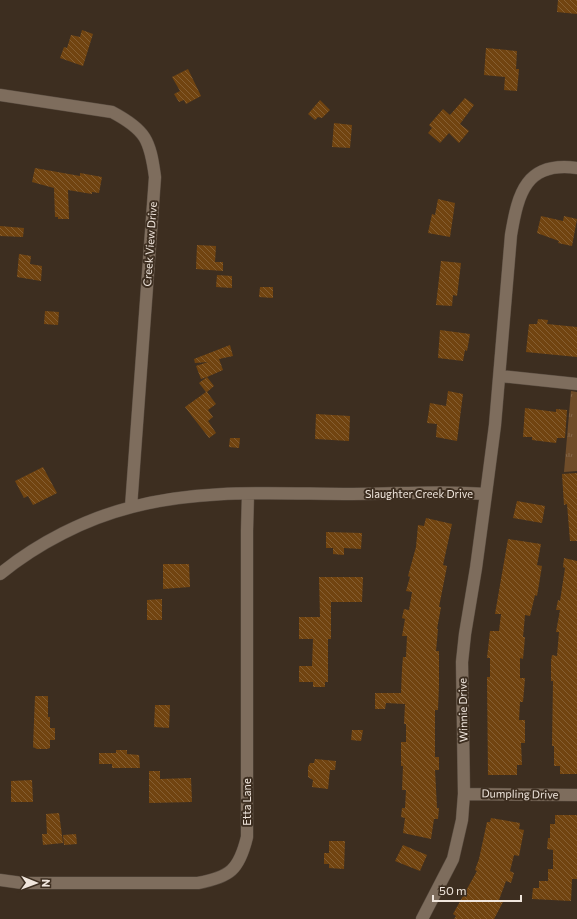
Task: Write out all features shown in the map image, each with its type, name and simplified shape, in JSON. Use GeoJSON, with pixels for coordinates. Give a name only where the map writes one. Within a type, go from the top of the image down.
{"type":"FeatureCollection","features":[{"type":"Feature","properties":{"kind":"street","name":"Creek View Drive"},"geometry":{"type":"LineString","coordinates":[[0,95],[112,112],[128,120],[142,132],[152,151],[155,177],[132,507]]}},
{"type":"Feature","properties":{"kind":"street","name":"Slaughter Creek Drive"},"geometry":{"type":"LineString","coordinates":[[0,574],[42,544],[80,526],[132,507],[179,498],[248,494],[449,492],[486,494],[500,376],[512,235],[520,196],[525,184],[538,173],[554,168],[577,168]]}},
{"type":"Feature","properties":{"kind":"street"},"geometry":{"type":"LineString","coordinates":[[500,376],[577,384]]}},
{"type":"Feature","properties":{"kind":"street","name":"Etta Lane"},"geometry":{"type":"LineString","coordinates":[[0,880],[22,883],[198,883],[216,880],[227,875],[236,866],[243,853],[246,837],[248,494]]}},
{"type":"Feature","properties":{"kind":"street","name":"Winnie Drive"},"geometry":{"type":"LineString","coordinates":[[422,919],[453,859],[462,820],[464,794],[462,662],[486,494]]}},
{"type":"Feature","properties":{"kind":"street","name":"Dumpling Drive"},"geometry":{"type":"LineString","coordinates":[[464,794],[577,795]]}},
{"type":"Feature","properties":{"kind":"green space"},"geometry":{"type":"Polygon","coordinates":[[[571,391],[577,392],[577,471],[564,472],[571,391]]]}},
{"type":"Feature","properties":{"kind":"building"},"geometry":{"type":"Polygon","coordinates":[[[558,0],[577,0],[577,14],[557,12],[558,0]]]}},
{"type":"Feature","properties":{"kind":"building"},"geometry":{"type":"Polygon","coordinates":[[[82,30],[93,34],[83,66],[60,58],[64,47],[67,48],[71,35],[80,37],[82,30]]]}},
{"type":"Feature","properties":{"kind":"building"},"geometry":{"type":"Polygon","coordinates":[[[486,48],[517,51],[516,69],[519,69],[517,91],[504,90],[505,77],[484,75],[486,48]]]}},
{"type":"Feature","properties":{"kind":"building"},"geometry":{"type":"Polygon","coordinates":[[[188,69],[201,96],[186,104],[184,100],[179,102],[174,94],[180,91],[172,77],[188,69]]]}},
{"type":"Feature","properties":{"kind":"building"},"geometry":{"type":"Polygon","coordinates":[[[465,98],[474,105],[460,124],[469,131],[459,143],[449,133],[440,143],[428,133],[432,128],[429,125],[443,109],[450,115],[465,98]]]}},
{"type":"Feature","properties":{"kind":"building"},"geometry":{"type":"Polygon","coordinates":[[[320,100],[330,110],[322,118],[318,117],[315,120],[308,114],[320,100]]]}},
{"type":"Feature","properties":{"kind":"building"},"geometry":{"type":"Polygon","coordinates":[[[334,123],[352,125],[350,148],[332,147],[334,123]]]}},
{"type":"Feature","properties":{"kind":"building"},"geometry":{"type":"Polygon","coordinates":[[[35,168],[80,176],[80,173],[102,177],[99,193],[92,192],[92,194],[68,190],[69,219],[58,219],[58,217],[55,217],[54,188],[32,182],[35,168]]]}},
{"type":"Feature","properties":{"kind":"building"},"geometry":{"type":"Polygon","coordinates":[[[438,199],[455,203],[450,237],[428,233],[432,214],[435,215],[438,199]]]}},
{"type":"Feature","properties":{"kind":"building"},"geometry":{"type":"Polygon","coordinates":[[[541,216],[563,221],[564,216],[577,219],[572,246],[558,243],[559,241],[537,233],[541,216]]]}},
{"type":"Feature","properties":{"kind":"building"},"geometry":{"type":"Polygon","coordinates":[[[0,226],[24,228],[23,237],[0,236],[0,226]]]}},
{"type":"Feature","properties":{"kind":"building"},"geometry":{"type":"Polygon","coordinates":[[[197,245],[216,246],[215,262],[223,262],[223,271],[196,269],[197,245]]]}},
{"type":"Feature","properties":{"kind":"building"},"geometry":{"type":"Polygon","coordinates":[[[19,254],[31,256],[30,264],[42,266],[41,281],[17,277],[19,254]]]}},
{"type":"Feature","properties":{"kind":"building"},"geometry":{"type":"Polygon","coordinates":[[[441,261],[461,263],[457,296],[453,295],[452,306],[436,305],[441,261]]]}},
{"type":"Feature","properties":{"kind":"building"},"geometry":{"type":"Polygon","coordinates":[[[217,275],[232,276],[232,288],[216,287],[217,275]]]}},
{"type":"Feature","properties":{"kind":"building"},"geometry":{"type":"Polygon","coordinates":[[[260,287],[273,287],[273,298],[259,297],[260,287]]]}},
{"type":"Feature","properties":{"kind":"building"},"geometry":{"type":"Polygon","coordinates":[[[45,311],[59,312],[58,325],[44,324],[45,311]]]}},
{"type":"Feature","properties":{"kind":"building"},"geometry":{"type":"Polygon","coordinates":[[[538,319],[548,320],[547,324],[577,327],[577,357],[526,352],[529,324],[537,324],[538,319]]]}},
{"type":"Feature","properties":{"kind":"building"},"geometry":{"type":"Polygon","coordinates":[[[440,330],[470,334],[467,351],[465,350],[463,361],[438,358],[440,330]]]}},
{"type":"Feature","properties":{"kind":"building"},"geometry":{"type":"Polygon","coordinates":[[[230,345],[233,356],[219,359],[223,370],[201,379],[196,366],[208,362],[195,363],[194,359],[230,345]]]}},
{"type":"Feature","properties":{"kind":"building"},"geometry":{"type":"Polygon","coordinates":[[[207,377],[214,386],[207,392],[216,404],[208,410],[213,417],[208,421],[216,433],[209,438],[185,407],[206,392],[199,383],[207,377]]]}},
{"type":"Feature","properties":{"kind":"building"},"geometry":{"type":"Polygon","coordinates":[[[448,391],[463,394],[457,441],[436,437],[437,424],[427,423],[430,403],[446,406],[448,391]]]}},
{"type":"Feature","properties":{"kind":"building"},"geometry":{"type":"Polygon","coordinates":[[[525,408],[556,412],[556,409],[567,410],[565,438],[557,438],[556,443],[532,440],[532,437],[523,437],[525,408]]]}},
{"type":"Feature","properties":{"kind":"building"},"geometry":{"type":"Polygon","coordinates":[[[316,414],[350,416],[349,441],[315,439],[316,414]]]}},
{"type":"Feature","properties":{"kind":"building"},"geometry":{"type":"Polygon","coordinates":[[[230,438],[240,438],[239,448],[229,447],[230,438]]]}},
{"type":"Feature","properties":{"kind":"building"},"geometry":{"type":"Polygon","coordinates":[[[43,467],[57,493],[33,505],[28,496],[24,498],[15,481],[43,467]]]}},
{"type":"Feature","properties":{"kind":"building"},"geometry":{"type":"Polygon","coordinates":[[[577,473],[577,541],[570,541],[567,504],[564,505],[562,474],[577,473]]]}},
{"type":"Feature","properties":{"kind":"building"},"geometry":{"type":"Polygon","coordinates":[[[517,501],[545,506],[542,523],[513,518],[517,501]]]}},
{"type":"Feature","properties":{"kind":"building"},"geometry":{"type":"Polygon","coordinates":[[[426,518],[452,524],[443,565],[447,566],[439,607],[441,607],[437,629],[436,651],[439,651],[439,684],[438,710],[435,710],[435,757],[439,757],[439,770],[435,770],[437,808],[439,808],[438,819],[434,819],[431,839],[403,833],[405,818],[401,817],[402,808],[405,808],[406,790],[402,790],[403,766],[401,766],[401,742],[406,742],[406,724],[404,724],[405,704],[386,703],[385,709],[375,709],[375,693],[401,693],[403,657],[406,657],[407,636],[402,636],[405,619],[402,618],[404,609],[409,610],[412,592],[406,591],[410,577],[408,576],[416,547],[418,525],[424,526],[426,518]]]}},
{"type":"Feature","properties":{"kind":"building"},"geometry":{"type":"Polygon","coordinates":[[[326,532],[362,533],[361,549],[344,548],[344,555],[333,554],[333,548],[326,548],[326,532]]]}},
{"type":"Feature","properties":{"kind":"building"},"geometry":{"type":"Polygon","coordinates":[[[508,539],[541,544],[537,565],[542,566],[537,596],[535,595],[530,616],[525,615],[523,659],[520,658],[520,678],[525,678],[523,702],[520,702],[519,720],[525,720],[525,743],[521,743],[522,765],[517,765],[517,775],[488,775],[487,677],[490,677],[490,658],[487,658],[490,631],[499,631],[501,614],[495,614],[508,539]]]}},
{"type":"Feature","properties":{"kind":"building"},"geometry":{"type":"Polygon","coordinates":[[[564,558],[577,561],[577,774],[560,774],[560,766],[554,766],[554,746],[552,746],[553,681],[551,681],[551,662],[552,655],[557,656],[559,632],[556,632],[560,610],[556,610],[558,600],[560,601],[565,568],[563,567],[564,558]]]}},
{"type":"Feature","properties":{"kind":"building"},"geometry":{"type":"Polygon","coordinates":[[[163,564],[189,564],[190,587],[163,589],[163,564]]]}},
{"type":"Feature","properties":{"kind":"building"},"geometry":{"type":"Polygon","coordinates":[[[319,577],[363,577],[362,602],[331,602],[331,639],[328,639],[328,682],[325,682],[325,687],[313,687],[313,682],[299,682],[299,666],[312,666],[313,639],[299,639],[299,617],[320,617],[319,577]]]}},
{"type":"Feature","properties":{"kind":"building"},"geometry":{"type":"Polygon","coordinates":[[[162,599],[162,620],[147,620],[147,600],[162,599]]]}},
{"type":"Feature","properties":{"kind":"building"},"geometry":{"type":"Polygon","coordinates":[[[35,696],[48,696],[48,717],[50,717],[50,728],[55,728],[55,740],[50,740],[50,748],[47,749],[37,749],[33,747],[35,696]]]}},
{"type":"Feature","properties":{"kind":"building"},"geometry":{"type":"Polygon","coordinates":[[[155,705],[170,705],[169,728],[154,727],[155,705]]]}},
{"type":"Feature","properties":{"kind":"building"},"geometry":{"type":"Polygon","coordinates":[[[352,730],[363,730],[361,741],[351,740],[352,730]]]}},
{"type":"Feature","properties":{"kind":"building"},"geometry":{"type":"Polygon","coordinates":[[[116,750],[127,750],[127,754],[139,755],[140,768],[112,768],[112,764],[99,764],[99,753],[116,753],[116,750]]]}},
{"type":"Feature","properties":{"kind":"building"},"geometry":{"type":"Polygon","coordinates":[[[315,759],[336,761],[335,770],[330,770],[328,789],[312,787],[313,780],[308,777],[308,767],[310,763],[314,763],[315,759]]]}},
{"type":"Feature","properties":{"kind":"building"},"geometry":{"type":"Polygon","coordinates":[[[149,771],[160,771],[160,779],[191,778],[192,802],[149,803],[149,771]]]}},
{"type":"Feature","properties":{"kind":"building"},"geometry":{"type":"Polygon","coordinates":[[[32,780],[33,802],[11,802],[11,781],[32,780]]]}},
{"type":"Feature","properties":{"kind":"building"},"geometry":{"type":"Polygon","coordinates":[[[59,813],[63,843],[43,845],[42,834],[47,834],[46,814],[59,813]]]}},
{"type":"Feature","properties":{"kind":"building"},"geometry":{"type":"Polygon","coordinates":[[[555,815],[577,815],[577,879],[572,879],[571,901],[532,899],[533,888],[539,888],[539,881],[548,881],[548,869],[553,869],[553,850],[547,849],[548,838],[550,838],[550,824],[555,824],[555,815]]]}},
{"type":"Feature","properties":{"kind":"building"},"geometry":{"type":"Polygon","coordinates":[[[491,818],[520,823],[519,829],[524,830],[519,856],[514,855],[510,871],[514,873],[511,883],[506,881],[499,900],[503,902],[494,919],[454,919],[456,916],[453,914],[477,871],[475,870],[479,859],[487,822],[490,822],[491,818]]]}},
{"type":"Feature","properties":{"kind":"building"},"geometry":{"type":"Polygon","coordinates":[[[76,834],[77,844],[64,845],[63,835],[76,834]]]}},
{"type":"Feature","properties":{"kind":"building"},"geometry":{"type":"Polygon","coordinates":[[[329,841],[345,841],[344,869],[329,868],[329,864],[324,864],[324,853],[329,853],[329,841]]]}},
{"type":"Feature","properties":{"kind":"building"},"geometry":{"type":"Polygon","coordinates":[[[403,845],[427,855],[420,871],[395,861],[403,845]]]}}]}
